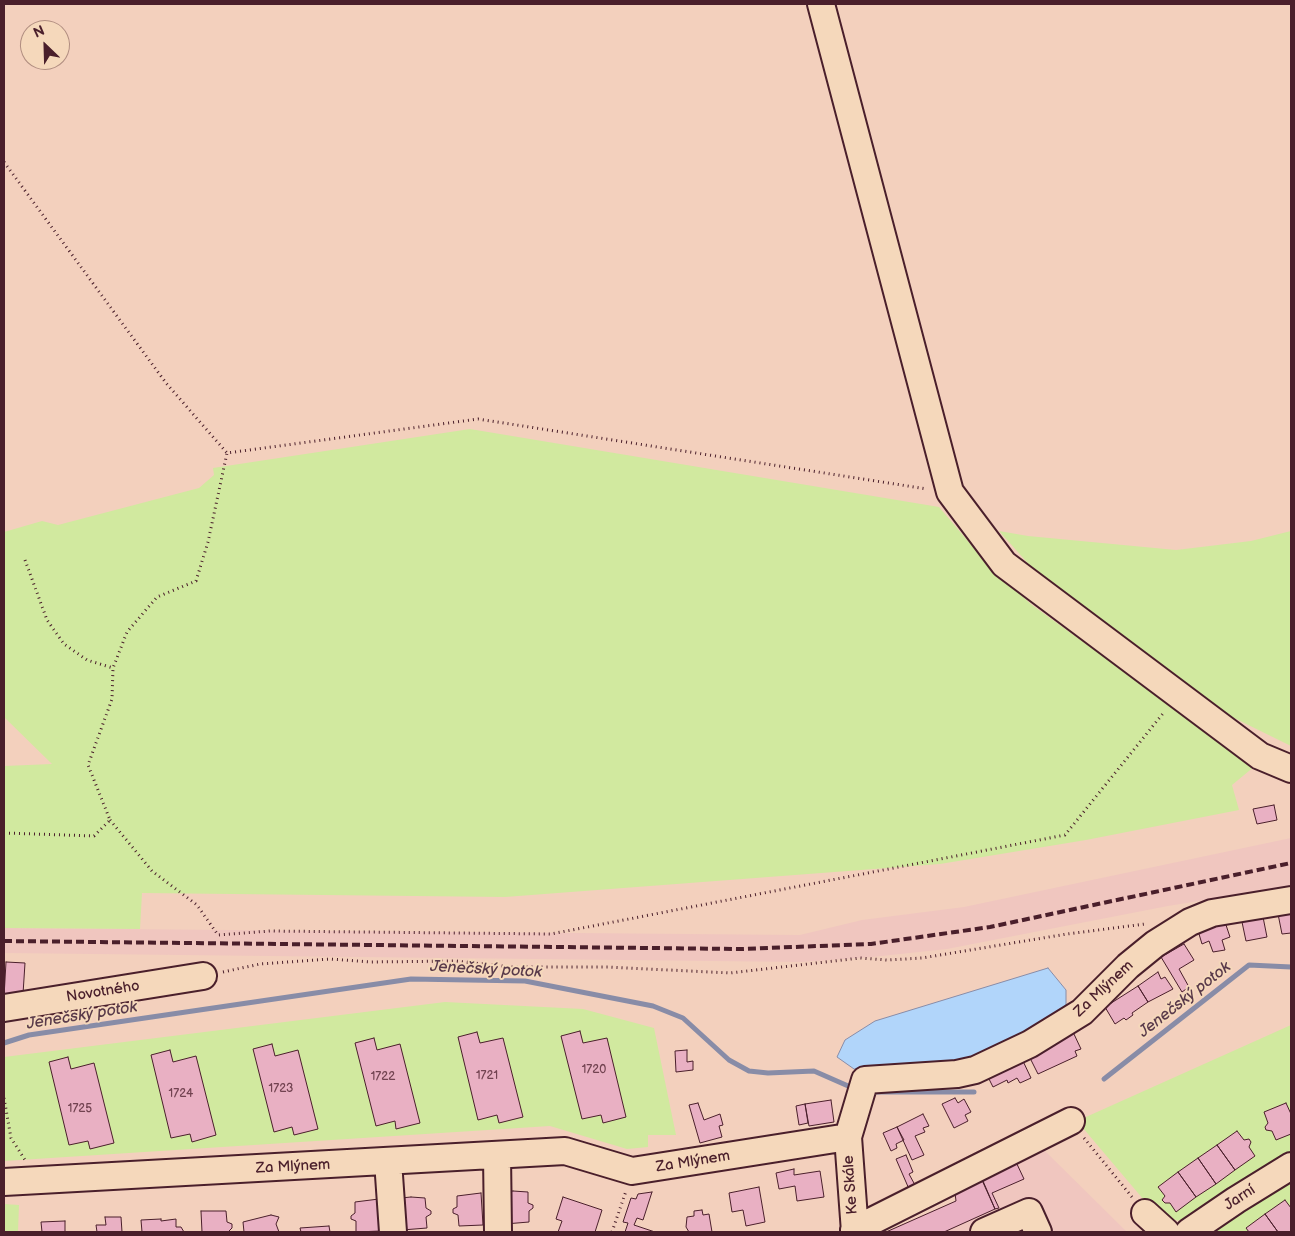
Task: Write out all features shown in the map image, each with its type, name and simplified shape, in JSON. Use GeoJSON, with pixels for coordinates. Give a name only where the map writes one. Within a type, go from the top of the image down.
{"type":"FeatureCollection","features":[{"type":"Feature","properties":{"kind":"street"},"geometry":{"type":"LineString","coordinates":[[821,4],[950,492],[1004,564],[1260,756],[1291,769]]}},
{"type":"Feature","properties":{"kind":"street","name":"Za Mlýnem"},"geometry":{"type":"LineString","coordinates":[[4,1182],[565,1151],[632,1172],[848,1137],[860,1091],[870,1080],[957,1074],[975,1070],[1030,1044],[1082,1012],[1135,960],[1155,944],[1190,922],[1212,912],[1291,900]]}},
{"type":"Feature","properties":{"kind":"street","name":"Novotného"},"geometry":{"type":"LineString","coordinates":[[4,1008],[203,976]]}},
{"type":"Feature","properties":{"kind":"street"},"geometry":{"type":"LineString","coordinates":[[855,1231],[1070,1121]]}},
{"type":"Feature","properties":{"kind":"street","name":"Ke Skále"},"geometry":{"type":"LineString","coordinates":[[848,1137],[855,1231]]}},
{"type":"Feature","properties":{"kind":"street"},"geometry":{"type":"LineString","coordinates":[[497,1155],[498,1232]]}},
{"type":"Feature","properties":{"kind":"street"},"geometry":{"type":"LineString","coordinates":[[388,1161],[393,1232]]}},
{"type":"Feature","properties":{"kind":"street","name":"Jarní"},"geometry":{"type":"LineString","coordinates":[[1189,1232],[1291,1166]]}},
{"type":"Feature","properties":{"kind":"street"},"geometry":{"type":"LineString","coordinates":[[984,1232],[1028,1212],[1038,1232]]}},
{"type":"Feature","properties":{"kind":"street"},"geometry":{"type":"LineString","coordinates":[[1145,1213],[1166,1232]]}},
{"type":"Feature","properties":{"kind":"path"},"geometry":{"type":"LineString","coordinates":[[4,162],[166,383],[227,453]]}},
{"type":"Feature","properties":{"kind":"path"},"geometry":{"type":"LineString","coordinates":[[227,453],[478,418],[950,492]]}},
{"type":"Feature","properties":{"kind":"path"},"geometry":{"type":"LineString","coordinates":[[227,453],[208,542],[196,581],[157,597],[127,632],[113,668],[112,699],[88,766],[110,820],[152,871],[197,906],[218,935],[270,931],[551,934],[1065,835],[1178,695]]}},
{"type":"Feature","properties":{"kind":"path"},"geometry":{"type":"LineString","coordinates":[[25,560],[47,620],[64,644],[87,660],[113,668]]}},
{"type":"Feature","properties":{"kind":"path"},"geometry":{"type":"LineString","coordinates":[[4,833],[94,836],[110,820]]}},
{"type":"Feature","properties":{"kind":"path"},"geometry":{"type":"LineString","coordinates":[[203,976],[260,964],[330,959],[371,962],[456,961],[511,967],[608,967],[730,973],[860,958],[887,960],[922,958],[1067,934],[1155,922]]}},
{"type":"Feature","properties":{"kind":"path"},"geometry":{"type":"LineString","coordinates":[[4,1098],[12,1138],[38,1181]]}},
{"type":"Feature","properties":{"kind":"path"},"geometry":{"type":"LineString","coordinates":[[1070,1121],[1145,1213]]}},
{"type":"Feature","properties":{"kind":"path"},"geometry":{"type":"LineString","coordinates":[[612,1232],[632,1172]]}},
{"type":"Feature","properties":{"kind":"shaded area"},"geometry":{"type":"Polygon","coordinates":[[[1291,838],[1291,886],[1168,906],[947,949],[872,957],[801,962],[4,953],[4,928],[800,935],[862,920],[964,907],[1291,838]]]}},
{"type":"Feature","properties":{"kind":"shaded area"},"geometry":{"type":"Polygon","coordinates":[[[1044,1150],[1127,1232],[886,1232],[956,1201],[955,1193],[983,1181],[981,1178],[1044,1150]]]}},
{"type":"Feature","properties":{"kind":"green space"},"geometry":{"type":"Polygon","coordinates":[[[470,429],[939,507],[990,567],[1032,605],[1255,766],[1232,785],[1239,810],[1086,840],[940,864],[505,897],[142,893],[140,929],[4,928],[4,766],[52,764],[4,717],[4,532],[42,521],[58,525],[199,488],[214,475],[213,468],[470,429]]]}},
{"type":"Feature","properties":{"kind":"green space"},"geometry":{"type":"Polygon","coordinates":[[[999,531],[1028,536],[1176,550],[1251,541],[1291,531],[1291,746],[1228,715],[1033,569],[999,531]]]}},
{"type":"Feature","properties":{"kind":"green space"},"geometry":{"type":"Polygon","coordinates":[[[445,1002],[583,1009],[654,1028],[676,1135],[648,1135],[648,1147],[627,1149],[550,1126],[4,1161],[4,1057],[445,1002]]]}},
{"type":"Feature","properties":{"kind":"green space"},"geometry":{"type":"Polygon","coordinates":[[[1291,1025],[1291,1155],[1182,1221],[1167,1219],[1149,1206],[1077,1121],[1291,1025]]]}},
{"type":"Feature","properties":{"kind":"green space"},"geometry":{"type":"Polygon","coordinates":[[[1291,1178],[1291,1232],[1212,1232],[1255,1201],[1291,1178]]]}},
{"type":"Feature","properties":{"kind":"green space"},"geometry":{"type":"Polygon","coordinates":[[[4,1204],[19,1205],[18,1232],[4,1232],[4,1204]]]}},
{"type":"Feature","properties":{"kind":"water"},"geometry":{"type":"Polygon","coordinates":[[[1048,968],[1066,990],[1066,1011],[969,1063],[866,1071],[854,1069],[837,1057],[845,1040],[875,1021],[1048,968]]]}},
{"type":"Feature","properties":{"kind":"building"},"geometry":{"type":"Polygon","coordinates":[[[1274,805],[1277,820],[1257,824],[1253,809],[1274,805]]]}},
{"type":"Feature","properties":{"kind":"building"},"geometry":{"type":"Polygon","coordinates":[[[1291,912],[1291,933],[1282,934],[1278,914],[1291,912]]]}},
{"type":"Feature","properties":{"kind":"building"},"geometry":{"type":"Polygon","coordinates":[[[1223,916],[1230,937],[1222,940],[1225,950],[1213,952],[1209,941],[1202,944],[1196,924],[1223,916]]]}},
{"type":"Feature","properties":{"kind":"building"},"geometry":{"type":"Polygon","coordinates":[[[1263,917],[1267,937],[1246,941],[1242,922],[1263,917]]]}},
{"type":"Feature","properties":{"kind":"building"},"geometry":{"type":"Polygon","coordinates":[[[1184,944],[1194,960],[1179,969],[1189,987],[1182,992],[1161,957],[1184,944]]]}},
{"type":"Feature","properties":{"kind":"building"},"geometry":{"type":"Polygon","coordinates":[[[6,962],[25,963],[23,994],[4,997],[6,962]]]}},
{"type":"Feature","properties":{"kind":"building"},"geometry":{"type":"Polygon","coordinates":[[[1158,972],[1161,979],[1165,977],[1173,989],[1148,1002],[1138,986],[1158,972]]]}},
{"type":"Feature","properties":{"kind":"building"},"geometry":{"type":"Polygon","coordinates":[[[1138,986],[1148,1002],[1132,1013],[1133,1015],[1126,1020],[1124,1018],[1115,1024],[1105,1007],[1138,986]]]}},
{"type":"Feature","properties":{"kind":"building"},"geometry":{"type":"Polygon","coordinates":[[[580,1031],[583,1043],[607,1038],[626,1117],[603,1123],[601,1115],[582,1119],[561,1036],[580,1031]]]}},
{"type":"Feature","properties":{"kind":"building"},"geometry":{"type":"Polygon","coordinates":[[[477,1032],[480,1043],[503,1038],[523,1117],[499,1123],[497,1115],[478,1120],[458,1037],[477,1032]]]}},
{"type":"Feature","properties":{"kind":"building"},"geometry":{"type":"Polygon","coordinates":[[[1073,1032],[1081,1049],[1075,1051],[1077,1056],[1038,1074],[1029,1056],[1073,1032]]]}},
{"type":"Feature","properties":{"kind":"building"},"geometry":{"type":"Polygon","coordinates":[[[374,1038],[377,1050],[400,1044],[420,1123],[396,1129],[395,1121],[376,1126],[355,1043],[374,1038]]]}},
{"type":"Feature","properties":{"kind":"building"},"geometry":{"type":"Polygon","coordinates":[[[272,1044],[275,1056],[298,1050],[318,1129],[294,1135],[292,1127],[274,1132],[253,1049],[272,1044]]]}},
{"type":"Feature","properties":{"kind":"building"},"geometry":{"type":"Polygon","coordinates":[[[170,1050],[173,1062],[196,1056],[216,1135],[192,1142],[190,1134],[171,1138],[151,1055],[170,1050]]]}},
{"type":"Feature","properties":{"kind":"building"},"geometry":{"type":"Polygon","coordinates":[[[687,1050],[687,1062],[693,1061],[693,1070],[676,1072],[675,1051],[687,1050]]]}},
{"type":"Feature","properties":{"kind":"building"},"geometry":{"type":"Polygon","coordinates":[[[68,1057],[71,1069],[94,1063],[114,1143],[90,1149],[88,1141],[69,1145],[49,1062],[68,1057]]]}},
{"type":"Feature","properties":{"kind":"building"},"geometry":{"type":"Polygon","coordinates":[[[1022,1059],[1031,1078],[1020,1083],[1017,1078],[1008,1083],[1007,1080],[993,1087],[987,1075],[1022,1059]]]}},
{"type":"Feature","properties":{"kind":"building"},"geometry":{"type":"Polygon","coordinates":[[[955,1098],[958,1103],[964,1099],[971,1112],[965,1115],[968,1121],[954,1128],[942,1104],[955,1098]]]}},
{"type":"Feature","properties":{"kind":"building"},"geometry":{"type":"Polygon","coordinates":[[[831,1100],[834,1122],[809,1126],[805,1104],[831,1100]]]}},
{"type":"Feature","properties":{"kind":"building"},"geometry":{"type":"Polygon","coordinates":[[[698,1103],[704,1120],[720,1114],[723,1125],[719,1126],[722,1137],[700,1143],[689,1105],[698,1103]]]}},
{"type":"Feature","properties":{"kind":"building"},"geometry":{"type":"Polygon","coordinates":[[[1286,1103],[1291,1114],[1291,1134],[1276,1140],[1272,1131],[1266,1130],[1265,1127],[1268,1123],[1264,1112],[1286,1103]]]}},
{"type":"Feature","properties":{"kind":"building"},"geometry":{"type":"Polygon","coordinates":[[[805,1104],[808,1123],[799,1125],[796,1106],[805,1104]]]}},
{"type":"Feature","properties":{"kind":"building"},"geometry":{"type":"Polygon","coordinates":[[[923,1114],[929,1126],[923,1128],[925,1132],[915,1136],[924,1155],[912,1160],[897,1127],[923,1114]]]}},
{"type":"Feature","properties":{"kind":"building"},"geometry":{"type":"Polygon","coordinates":[[[897,1127],[904,1140],[896,1144],[897,1148],[891,1151],[883,1133],[897,1127]]]}},
{"type":"Feature","properties":{"kind":"building"},"geometry":{"type":"Polygon","coordinates":[[[1237,1131],[1244,1140],[1249,1139],[1251,1142],[1249,1147],[1255,1156],[1235,1170],[1217,1145],[1237,1131]]]}},
{"type":"Feature","properties":{"kind":"building"},"geometry":{"type":"Polygon","coordinates":[[[1217,1145],[1235,1170],[1216,1184],[1198,1158],[1217,1145]]]}},
{"type":"Feature","properties":{"kind":"building"},"geometry":{"type":"Polygon","coordinates":[[[906,1155],[913,1172],[909,1174],[915,1185],[909,1189],[896,1159],[906,1155]]]}},
{"type":"Feature","properties":{"kind":"building"},"geometry":{"type":"Polygon","coordinates":[[[1198,1158],[1216,1184],[1196,1197],[1178,1172],[1198,1158]]]}},
{"type":"Feature","properties":{"kind":"building"},"geometry":{"type":"Polygon","coordinates":[[[1016,1162],[1024,1179],[992,1193],[999,1208],[995,1209],[981,1178],[1016,1162]]]}},
{"type":"Feature","properties":{"kind":"building"},"geometry":{"type":"Polygon","coordinates":[[[794,1169],[794,1175],[820,1171],[824,1197],[797,1201],[795,1186],[779,1189],[776,1173],[794,1169]]]}},
{"type":"Feature","properties":{"kind":"building"},"geometry":{"type":"Polygon","coordinates":[[[1178,1172],[1196,1197],[1176,1212],[1170,1203],[1165,1203],[1162,1200],[1165,1196],[1158,1187],[1178,1172]]]}},
{"type":"Feature","properties":{"kind":"building"},"geometry":{"type":"Polygon","coordinates":[[[983,1181],[995,1209],[944,1232],[886,1232],[956,1201],[955,1193],[983,1181]]]}},
{"type":"Feature","properties":{"kind":"building"},"geometry":{"type":"Polygon","coordinates":[[[759,1187],[765,1222],[746,1226],[743,1210],[732,1212],[729,1193],[759,1187]]]}},
{"type":"Feature","properties":{"kind":"building"},"geometry":{"type":"Polygon","coordinates":[[[503,1192],[528,1192],[528,1203],[533,1205],[533,1208],[529,1211],[529,1222],[505,1224],[503,1192]]]}},
{"type":"Feature","properties":{"kind":"building"},"geometry":{"type":"Polygon","coordinates":[[[652,1192],[643,1220],[637,1218],[634,1225],[655,1232],[625,1232],[628,1223],[623,1222],[631,1198],[636,1199],[638,1194],[652,1192]]]}},
{"type":"Feature","properties":{"kind":"building"},"geometry":{"type":"Polygon","coordinates":[[[481,1193],[483,1225],[459,1226],[458,1215],[453,1213],[453,1209],[457,1207],[457,1196],[481,1193]]]}},
{"type":"Feature","properties":{"kind":"building"},"geometry":{"type":"Polygon","coordinates":[[[563,1197],[602,1210],[595,1232],[558,1232],[562,1221],[556,1219],[563,1197]]]}},
{"type":"Feature","properties":{"kind":"building"},"geometry":{"type":"Polygon","coordinates":[[[401,1198],[425,1198],[426,1208],[431,1211],[431,1214],[426,1217],[427,1228],[402,1230],[401,1198]]]}},
{"type":"Feature","properties":{"kind":"building"},"geometry":{"type":"Polygon","coordinates":[[[379,1199],[381,1231],[356,1232],[356,1221],[351,1219],[351,1216],[355,1213],[355,1202],[379,1199]]]}},
{"type":"Feature","properties":{"kind":"building"},"geometry":{"type":"Polygon","coordinates":[[[1285,1200],[1291,1208],[1291,1232],[1278,1232],[1265,1214],[1285,1200]]]}},
{"type":"Feature","properties":{"kind":"building"},"geometry":{"type":"Polygon","coordinates":[[[702,1210],[703,1215],[709,1214],[712,1232],[689,1232],[686,1227],[687,1217],[694,1216],[694,1211],[702,1210]]]}},
{"type":"Feature","properties":{"kind":"building"},"geometry":{"type":"Polygon","coordinates":[[[201,1211],[226,1211],[227,1222],[232,1224],[232,1228],[228,1232],[202,1232],[201,1211]]]}},
{"type":"Feature","properties":{"kind":"building"},"geometry":{"type":"Polygon","coordinates":[[[1265,1214],[1278,1232],[1249,1232],[1246,1228],[1265,1214]]]}},
{"type":"Feature","properties":{"kind":"building"},"geometry":{"type":"Polygon","coordinates":[[[271,1215],[279,1217],[276,1224],[279,1232],[244,1232],[243,1222],[271,1215]]]}},
{"type":"Feature","properties":{"kind":"building"},"geometry":{"type":"Polygon","coordinates":[[[105,1217],[121,1217],[122,1232],[97,1232],[96,1225],[106,1225],[105,1217]]]}},
{"type":"Feature","properties":{"kind":"building"},"geometry":{"type":"Polygon","coordinates":[[[161,1219],[161,1221],[176,1219],[176,1227],[181,1227],[184,1232],[142,1232],[141,1220],[161,1219]]]}},
{"type":"Feature","properties":{"kind":"building"},"geometry":{"type":"Polygon","coordinates":[[[65,1221],[65,1232],[42,1232],[41,1222],[65,1221]]]}},
{"type":"Feature","properties":{"kind":"building"},"geometry":{"type":"Polygon","coordinates":[[[329,1226],[330,1232],[301,1232],[300,1228],[329,1226]]]}},
{"type":"Feature","properties":{"kind":"waterway","name":"Jenečský potok"},"geometry":{"type":"LineString","coordinates":[[1104,1079],[1249,965],[1291,967]]}},
{"type":"Feature","properties":{"kind":"waterway","name":"Jenečský potok"},"geometry":{"type":"LineString","coordinates":[[4,1043],[29,1035],[411,979],[525,981],[653,1006],[683,1018],[729,1060],[749,1071],[768,1073],[814,1071],[855,1089]]}},
{"type":"Feature","properties":{"kind":"waterway","name":"Jenečský potok"},"geometry":{"type":"LineString","coordinates":[[869,1092],[974,1092]]}},
{"type":"Feature","properties":{"kind":"railway"},"geometry":{"type":"LineString","coordinates":[[4,941],[741,949],[871,944],[990,927],[1291,863]]}}]}
